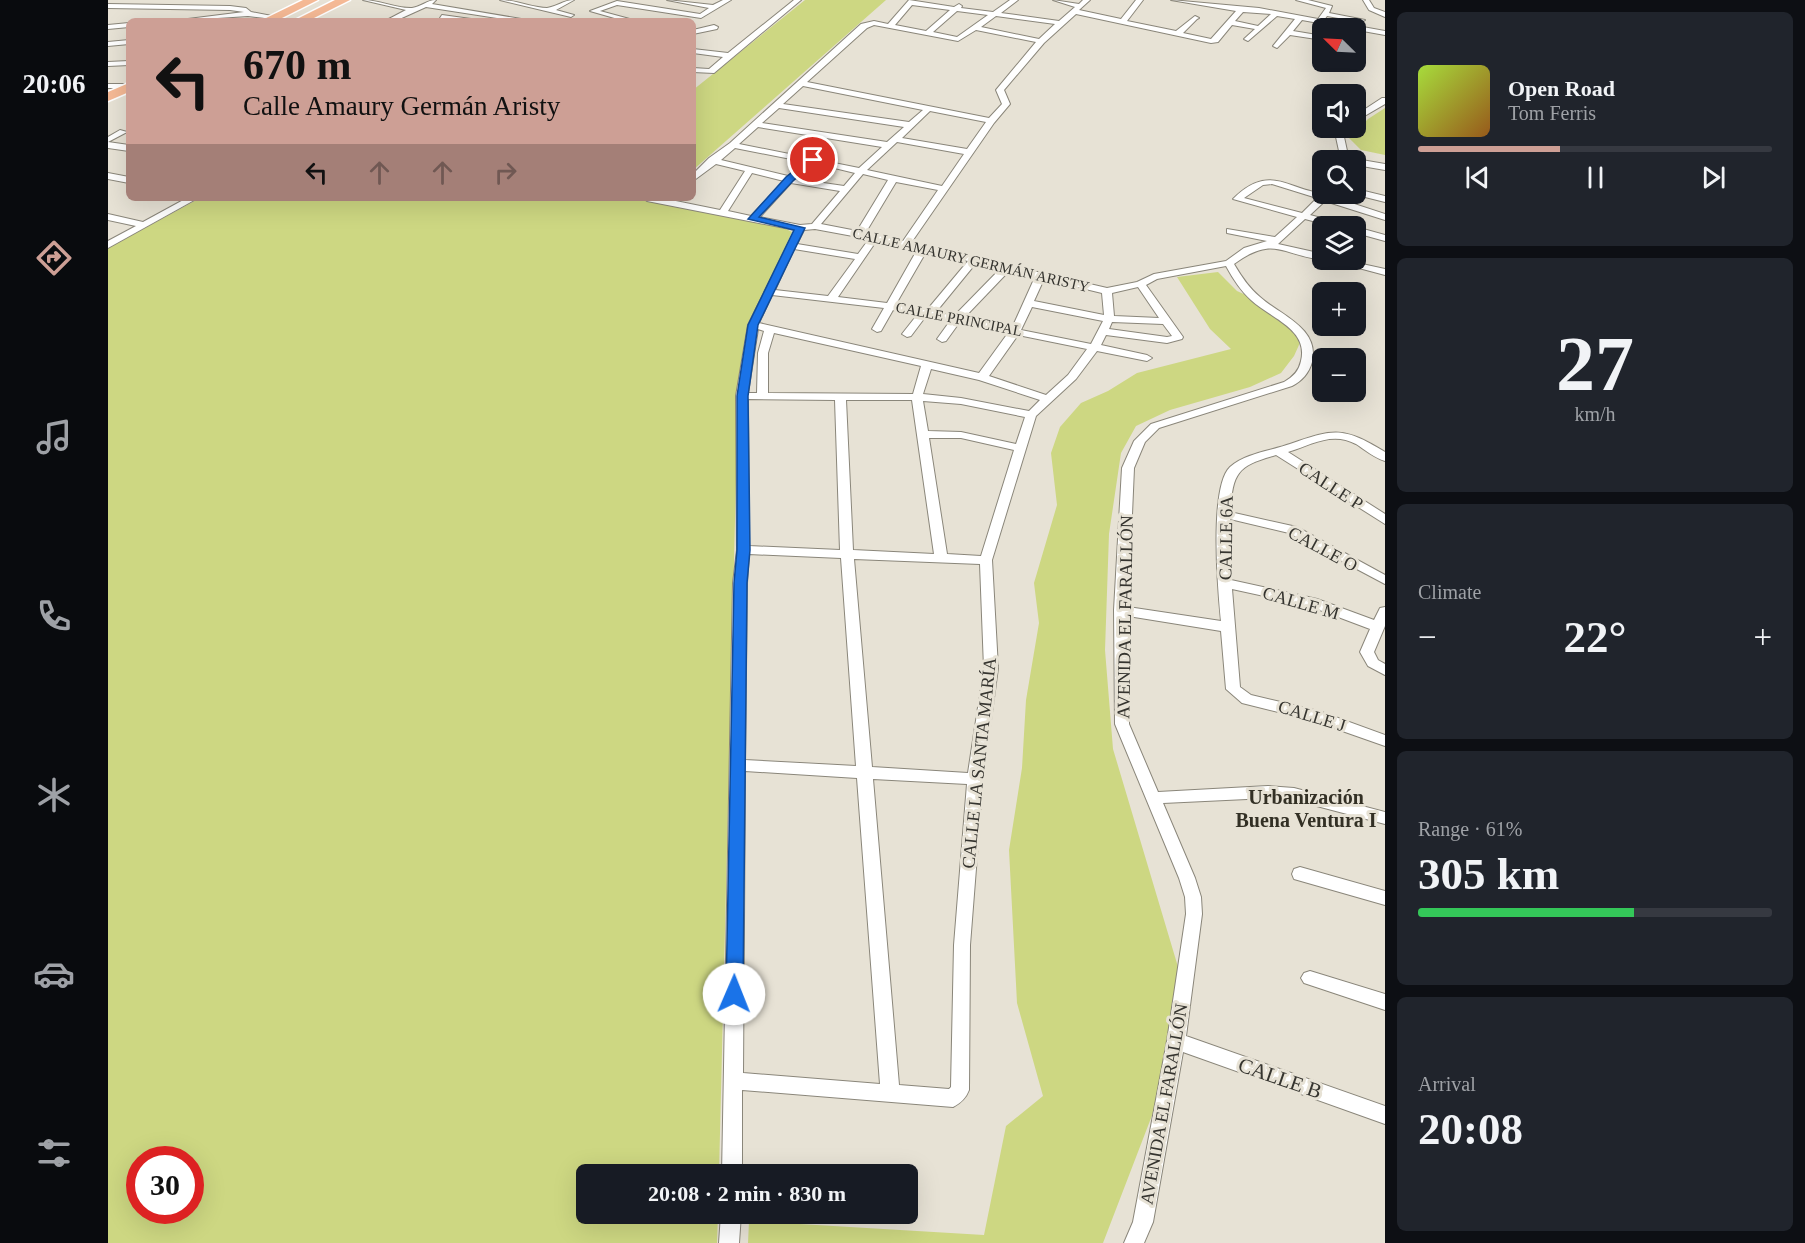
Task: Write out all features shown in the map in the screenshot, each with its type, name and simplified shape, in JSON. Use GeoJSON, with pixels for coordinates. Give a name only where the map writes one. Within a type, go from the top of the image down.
{"type":"FeatureCollection","features":[{"type":"Feature","properties":{"kind":"main road"},"geometry":{"type":"LineString","coordinates":[[272,18],[312,0]]}},
{"type":"Feature","properties":{"kind":"main road"},"geometry":{"type":"LineString","coordinates":[[305,18],[344,0]]}},
{"type":"Feature","properties":{"kind":"main road"},"geometry":{"type":"LineString","coordinates":[[108,97],[126,88]]}},
{"type":"Feature","properties":{"kind":"main road"},"geometry":{"type":"LineString","coordinates":[[108,111],[126,102]]}},
{"type":"Feature","properties":{"kind":"street"},"geometry":{"type":"LineString","coordinates":[[366,0],[415,10]]}},
{"type":"Feature","properties":{"kind":"street"},"geometry":{"type":"LineString","coordinates":[[396,18],[435,0]]}},
{"type":"Feature","properties":{"kind":"street"},"geometry":{"type":"LineString","coordinates":[[503,0],[577,13]]}},
{"type":"Feature","properties":{"kind":"street"},"geometry":{"type":"LineString","coordinates":[[551,9],[571,0]]}},
{"type":"Feature","properties":{"kind":"street"},"geometry":{"type":"LineString","coordinates":[[662,10],[673,0],[716,7]]}},
{"type":"Feature","properties":{"kind":"street"},"geometry":{"type":"LineString","coordinates":[[564,18],[615,3],[701,16],[728,0]]}},
{"type":"Feature","properties":{"kind":"street"},"geometry":{"type":"LineString","coordinates":[[696,70],[711,71],[798,0]]}},
{"type":"Feature","properties":{"kind":"street"},"geometry":{"type":"LineString","coordinates":[[928,33],[969,0]]}},
{"type":"Feature","properties":{"kind":"street"},"geometry":{"type":"LineString","coordinates":[[696,175],[712,160],[734,145],[864,26],[873,23],[958,39],[1015,0]]}},
{"type":"Feature","properties":{"kind":"street"},"geometry":{"type":"LineString","coordinates":[[1056,0],[1123,21],[1203,40],[1215,40],[1241,10]]}},
{"type":"Feature","properties":{"kind":"street"},"geometry":{"type":"LineString","coordinates":[[1123,21],[1140,0]]}},
{"type":"Feature","properties":{"kind":"street"},"geometry":{"type":"LineString","coordinates":[[1174,0],[1241,10],[1259,10],[1312,21]]}},
{"type":"Feature","properties":{"kind":"street"},"geometry":{"type":"LineString","coordinates":[[1259,10],[1269,0]]}},
{"type":"Feature","properties":{"kind":"street"},"geometry":{"type":"LineString","coordinates":[[1299,0],[1330,7],[1322,18]]}},
{"type":"Feature","properties":{"kind":"street"},"geometry":{"type":"LineString","coordinates":[[1366,0],[1371,9],[1385,15]]}},
{"type":"Feature","properties":{"kind":"street"},"geometry":{"type":"LineString","coordinates":[[891,26],[911,2],[1060,23]]}},
{"type":"Feature","properties":{"kind":"street"},"geometry":{"type":"LineString","coordinates":[[427,5],[503,18]]}},
{"type":"Feature","properties":{"kind":"street"},"geometry":{"type":"LineString","coordinates":[[108,6],[230,8],[246,10],[248,14]]}},
{"type":"Feature","properties":{"kind":"street"},"geometry":{"type":"LineString","coordinates":[[905,245],[991,121],[1006,104],[1000,90],[1041,40],[1080,6]]}},
{"type":"Feature","properties":{"kind":"street"},"geometry":{"type":"LineString","coordinates":[[442,17],[456,9]]}},
{"type":"Feature","properties":{"kind":"street"},"geometry":{"type":"LineString","coordinates":[[593,11],[621,18]]}},
{"type":"Feature","properties":{"kind":"street"},"geometry":{"type":"LineString","coordinates":[[1248,39],[1276,13]]}},
{"type":"Feature","properties":{"kind":"street"},"geometry":{"type":"LineString","coordinates":[[207,18],[248,14],[266,18]]}},
{"type":"Feature","properties":{"kind":"street"},"geometry":{"type":"LineString","coordinates":[[1325,14],[1349,18]]}},
{"type":"Feature","properties":{"kind":"street"},"geometry":{"type":"LineString","coordinates":[[442,17],[449,18]]}},
{"type":"Feature","properties":{"kind":"street"},"geometry":{"type":"LineString","coordinates":[[1177,34],[1195,18]]}},
{"type":"Feature","properties":{"kind":"street"},"geometry":{"type":"LineString","coordinates":[[1276,46],[1300,18]]}},
{"type":"Feature","properties":{"kind":"street"},"geometry":{"type":"LineString","coordinates":[[1230,22],[1260,28]]}},
{"type":"Feature","properties":{"kind":"street"},"geometry":{"type":"LineString","coordinates":[[108,27],[126,26]]}},
{"type":"Feature","properties":{"kind":"street"},"geometry":{"type":"LineString","coordinates":[[696,31],[714,27]]}},
{"type":"Feature","properties":{"kind":"street"},"geometry":{"type":"LineString","coordinates":[[976,28],[1041,40]]}},
{"type":"Feature","properties":{"kind":"street"},"geometry":{"type":"LineString","coordinates":[[1366,31],[1385,33]]}},
{"type":"Feature","properties":{"kind":"street"},"geometry":{"type":"LineString","coordinates":[[1288,32],[1312,36]]}},
{"type":"Feature","properties":{"kind":"street"},"geometry":{"type":"LineString","coordinates":[[108,44],[126,42]]}},
{"type":"Feature","properties":{"kind":"street"},"geometry":{"type":"LineString","coordinates":[[696,51],[730,56]]}},
{"type":"Feature","properties":{"kind":"street"},"geometry":{"type":"LineString","coordinates":[[108,64],[126,63]]}},
{"type":"Feature","properties":{"kind":"street"},"geometry":{"type":"LineString","coordinates":[[800,83],[910,125]]}},
{"type":"Feature","properties":{"kind":"street"},"geometry":{"type":"LineString","coordinates":[[108,86],[126,86]]}},
{"type":"Feature","properties":{"kind":"street"},"geometry":{"type":"LineString","coordinates":[[1366,112],[1385,100]]}},
{"type":"Feature","properties":{"kind":"street"},"geometry":{"type":"LineString","coordinates":[[777,105],[927,110],[991,121]]}},
{"type":"Feature","properties":{"kind":"street"},"geometry":{"type":"LineString","coordinates":[[732,1164],[740,595],[743,550],[742,396],[753,325],[792,246],[807,227],[860,172],[927,110]]}},
{"type":"Feature","properties":{"kind":"street"},"geometry":{"type":"LineString","coordinates":[[755,124],[969,152]]}},
{"type":"Feature","properties":{"kind":"street"},"geometry":{"type":"LineString","coordinates":[[108,140],[123,132]]}},
{"type":"Feature","properties":{"kind":"street"},"geometry":{"type":"LineString","coordinates":[[108,145],[126,148]]}},
{"type":"Feature","properties":{"kind":"street"},"geometry":{"type":"LineString","coordinates":[[734,145],[944,189]]}},
{"type":"Feature","properties":{"kind":"street"},"geometry":{"type":"LineString","coordinates":[[712,160],[790,179],[845,189]]}},
{"type":"Feature","properties":{"kind":"street"},"geometry":{"type":"LineString","coordinates":[[753,219],[790,179],[813,160]]}},
{"type":"Feature","properties":{"kind":"street"},"geometry":{"type":"LineString","coordinates":[[1366,164],[1385,167]]}},
{"type":"Feature","properties":{"kind":"street"},"geometry":{"type":"LineString","coordinates":[[722,213],[750,169]]}},
{"type":"Feature","properties":{"kind":"street"},"geometry":{"type":"LineString","coordinates":[[108,176],[126,179]]}},
{"type":"Feature","properties":{"kind":"street"},"geometry":{"type":"LineString","coordinates":[[860,234],[893,178]]}},
{"type":"Feature","properties":{"kind":"street"},"geometry":{"type":"LineString","coordinates":[[1312,192],[1266,180],[1238,200],[1312,219]]}},
{"type":"Feature","properties":{"kind":"street"},"geometry":{"type":"LineString","coordinates":[[1372,196],[1383,188]]}},
{"type":"Feature","properties":{"kind":"street"},"geometry":{"type":"LineString","coordinates":[[1366,194],[1385,199]]}},
{"type":"Feature","properties":{"kind":"street"},"geometry":{"type":"LineString","coordinates":[[108,245],[188,201]]}},
{"type":"Feature","properties":{"kind":"street","name":"CALLE AMAURY GERMÁN ARISTY"},"geometry":{"type":"LineString","coordinates":[[673,201],[753,219],[875,237],[922,250],[1107,291],[1140,284],[1154,277],[1229,263],[1247,250],[1272,242]]}},
{"type":"Feature","properties":{"kind":"street"},"geometry":{"type":"LineString","coordinates":[[1272,242],[1315,204]]}},
{"type":"Feature","properties":{"kind":"street"},"geometry":{"type":"LineString","coordinates":[[1350,204],[1385,217]]}},
{"type":"Feature","properties":{"kind":"street"},"geometry":{"type":"LineString","coordinates":[[108,217],[144,225]]}},
{"type":"Feature","properties":{"kind":"street"},"geometry":{"type":"LineString","coordinates":[[1230,231],[1312,254]]}},
{"type":"Feature","properties":{"kind":"street"},"geometry":{"type":"LineString","coordinates":[[1366,233],[1385,238]]}},
{"type":"Feature","properties":{"kind":"street"},"geometry":{"type":"LineString","coordinates":[[832,298],[875,237]]}},
{"type":"Feature","properties":{"kind":"street"},"geometry":{"type":"LineString","coordinates":[[792,246],[861,257]]}},
{"type":"Feature","properties":{"kind":"street"},"geometry":{"type":"LineString","coordinates":[[877,329],[922,250]]}},
{"type":"Feature","properties":{"kind":"street"},"geometry":{"type":"LineString","coordinates":[[907,334],[974,260]]}},
{"type":"Feature","properties":{"kind":"street","name":"AVENIDA EL FARALLÓN"},"geometry":{"type":"LineString","coordinates":[[1134,1243],[1143,1222],[1176,1041],[1194,914],[1193,897],[1155,798],[1127,742],[1122,724],[1121,610],[1128,468],[1140,441],[1150,430],[1163,422],[1288,384],[1297,379],[1310,350],[1307,341],[1291,324],[1250,293],[1229,263]]}},
{"type":"Feature","properties":{"kind":"street"},"geometry":{"type":"LineString","coordinates":[[942,339],[957,319],[1006,268]]}},
{"type":"Feature","properties":{"kind":"street"},"geometry":{"type":"LineString","coordinates":[[1366,268],[1385,272]]}},
{"type":"Feature","properties":{"kind":"street"},"geometry":{"type":"LineString","coordinates":[[982,377],[1016,330],[1040,277]]}},
{"type":"Feature","properties":{"kind":"street"},"geometry":{"type":"LineString","coordinates":[[1028,303],[1106,325],[1174,339],[1178,337],[1140,284]]}},
{"type":"Feature","properties":{"kind":"street"},"geometry":{"type":"LineString","coordinates":[[1106,325],[1107,291]]}},
{"type":"Feature","properties":{"kind":"street","name":"CALLE PRINCIPAL"},"geometry":{"type":"LineString","coordinates":[[770,292],[889,306],[1147,358]]}},
{"type":"Feature","properties":{"kind":"street"},"geometry":{"type":"LineString","coordinates":[[1106,325],[1167,321]]}},
{"type":"Feature","properties":{"kind":"street"},"geometry":{"type":"LineString","coordinates":[[753,325],[982,377],[1047,399]]}},
{"type":"Feature","properties":{"kind":"street","name":"CALLE LA SANTA MARÍA"},"geometry":{"type":"LineString","coordinates":[[890,1093],[954,1098],[960,1090],[962,945],[975,779],[991,668],[986,560],[1031,416],[1072,377],[1095,346],[1106,325]]}},
{"type":"Feature","properties":{"kind":"street"},"geometry":{"type":"LineString","coordinates":[[762,396],[763,353],[770,329]]}},
{"type":"Feature","properties":{"kind":"street"},"geometry":{"type":"LineString","coordinates":[[927,365],[917,398],[941,556]]}},
{"type":"Feature","properties":{"kind":"street"},"geometry":{"type":"LineString","coordinates":[[742,396],[840,396],[961,401],[1031,416]]}},
{"type":"Feature","properties":{"kind":"street"},"geometry":{"type":"LineString","coordinates":[[733,1082],[890,1093],[847,553],[840,396]]}},
{"type":"Feature","properties":{"kind":"street","name":"CALLE 6A"},"geometry":{"type":"LineString","coordinates":[[1238,695],[1233,689],[1227,627],[1224,514],[1227,479],[1242,464],[1334,433],[1352,436],[1385,457]]}},
{"type":"Feature","properties":{"kind":"street"},"geometry":{"type":"LineString","coordinates":[[922,434],[961,435],[1021,448]]}},
{"type":"Feature","properties":{"kind":"street","name":"CALLE P"},"geometry":{"type":"LineString","coordinates":[[1278,451],[1385,520]]}},
{"type":"Feature","properties":{"kind":"street","name":"CALLE O"},"geometry":{"type":"LineString","coordinates":[[1224,514],[1293,530],[1385,580]]}},
{"type":"Feature","properties":{"kind":"street"},"geometry":{"type":"LineString","coordinates":[[743,550],[847,553],[921,559],[941,556],[986,560]]}},
{"type":"Feature","properties":{"kind":"street","name":"CALLE M"},"geometry":{"type":"LineString","coordinates":[[1225,583],[1312,602],[1377,626]]}},
{"type":"Feature","properties":{"kind":"street"},"geometry":{"type":"LineString","coordinates":[[1121,610],[1227,627]]}},
{"type":"Feature","properties":{"kind":"street"},"geometry":{"type":"LineString","coordinates":[[1385,610],[1367,652],[1373,663],[1385,670]]}},
{"type":"Feature","properties":{"kind":"street","name":"CALLE J"},"geometry":{"type":"LineString","coordinates":[[1238,695],[1314,715],[1385,741]]}},
{"type":"Feature","properties":{"kind":"street"},"geometry":{"type":"LineString","coordinates":[[739,765],[975,779]]}},
{"type":"Feature","properties":{"kind":"street"},"geometry":{"type":"LineString","coordinates":[[1155,798],[1268,792],[1294,794],[1385,818]]}},
{"type":"Feature","properties":{"kind":"street"},"geometry":{"type":"LineString","coordinates":[[1300,874],[1385,898]]}},
{"type":"Feature","properties":{"kind":"street"},"geometry":{"type":"LineString","coordinates":[[1310,978],[1385,1002]]}},
{"type":"Feature","properties":{"kind":"street","name":"CALLE B"},"geometry":{"type":"LineString","coordinates":[[1176,1041],[1385,1115]]}},
{"type":"Feature","properties":{"kind":"street"},"geometry":{"type":"LineString","coordinates":[[729,1243],[730,1224]]}},
{"type":"Feature","properties":{"kind":"green space"},"geometry":{"type":"Polygon","coordinates":[[[805,0],[886,0],[696,167],[696,88],[805,0]]]}},
{"type":"Feature","properties":{"kind":"green space"},"geometry":{"type":"Polygon","coordinates":[[[1385,108],[1385,155],[1361,150],[1349,138],[1366,138],[1368,119],[1385,108]]]}},
{"type":"Feature","properties":{"kind":"green space"},"geometry":{"type":"Polygon","coordinates":[[[194,201],[648,201],[782,227],[792,232],[762,299],[738,397],[719,1164],[576,1164],[576,1224],[718,1224],[717,1243],[108,1243],[108,248],[194,201]]]}},
{"type":"Feature","properties":{"kind":"green space"},"geometry":{"type":"Polygon","coordinates":[[[1218,272],[1237,291],[1259,301],[1303,336],[1294,356],[1281,373],[1250,387],[1170,410],[1136,426],[1121,453],[1109,534],[1105,650],[1113,749],[1184,987],[1171,1066],[1103,1243],[748,1243],[749,1224],[799,1224],[984,1235],[1006,1126],[1043,1096],[1017,1003],[1009,850],[1022,768],[1026,700],[1039,623],[1034,583],[1057,505],[1051,453],[1060,427],[1081,403],[1108,391],[1137,373],[1231,349],[1210,329],[1177,277],[1218,272]]]}},
{"type":"Feature","properties":{"kind":"district","name":"Urbanización Buena Ventura I"},"geometry":{"type":"Point","coordinates":[1306,808]}},
{"type":"Feature","properties":{"kind":"route"},"geometry":{"type":"LineString","coordinates":[[734,994],[740,583],[743,550],[742,396],[753,325],[800,228],[753,219],[790,179],[813,160]]}}]}
